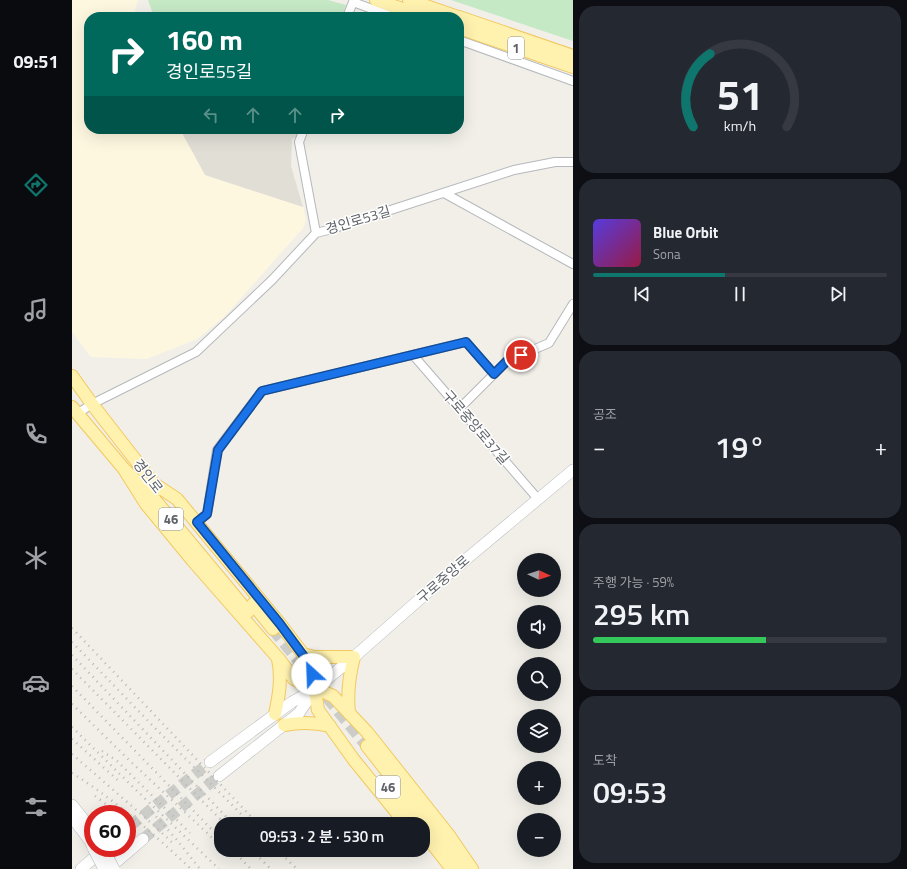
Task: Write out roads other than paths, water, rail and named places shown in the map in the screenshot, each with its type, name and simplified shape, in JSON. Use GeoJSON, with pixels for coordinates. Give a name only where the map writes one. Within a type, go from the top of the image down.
{"type":"FeatureCollection","features":[{"type":"Feature","properties":{"kind":"main road"},"geometry":{"type":"LineString","coordinates":[[376,0],[411,12]]}},
{"type":"Feature","properties":{"kind":"main road","name":"1"},"geometry":{"type":"LineString","coordinates":[[409,0],[444,12]]}},
{"type":"Feature","properties":{"kind":"main road","name":"1"},"geometry":{"type":"LineString","coordinates":[[464,19],[573,56]]}},
{"type":"Feature","properties":{"kind":"main road","name":"1"},"geometry":{"type":"LineString","coordinates":[[464,30],[573,67]]}},
{"type":"Feature","properties":{"kind":"main road","name":"경인로"},"geometry":{"type":"LineString","coordinates":[[72,376],[153,483],[270,631],[150,494],[124,469],[74,410]]}},
{"type":"Feature","properties":{"kind":"main road"},"geometry":{"type":"LineString","coordinates":[[124,469],[146,504],[193,561],[278,658],[294,679],[333,696],[367,732],[448,834],[472,869]]}},
{"type":"Feature","properties":{"kind":"main road","name":"구로중앙로"},"geometry":{"type":"LineString","coordinates":[[210,762],[292,702],[316,689],[446,576],[573,470]]}},
{"type":"Feature","properties":{"kind":"main road"},"geometry":{"type":"LineString","coordinates":[[153,483],[177,499],[303,654],[311,666],[316,689],[318,710],[354,760],[400,817]]}},
{"type":"Feature","properties":{"kind":"main road"},"geometry":{"type":"LineString","coordinates":[[303,654],[314,656],[354,657],[348,689],[349,714]]}},
{"type":"Feature","properties":{"kind":"main road"},"geometry":{"type":"LineString","coordinates":[[275,714],[279,697],[280,682],[278,658]]}},
{"type":"Feature","properties":{"kind":"main road","name":"구로중앙로"},"geometry":{"type":"LineString","coordinates":[[219,776],[299,713],[316,689]]}},
{"type":"Feature","properties":{"kind":"main road"},"geometry":{"type":"LineString","coordinates":[[284,725],[302,723],[330,726]]}},
{"type":"Feature","properties":{"kind":"main road","name":"46"},"geometry":{"type":"LineString","coordinates":[[412,817],[363,748],[420,817]]}},
{"type":"Feature","properties":{"kind":"main road"},"geometry":{"type":"LineString","coordinates":[[72,805],[84,827]]}},
{"type":"Feature","properties":{"kind":"main road"},"geometry":{"type":"LineString","coordinates":[[72,817],[84,832]]}},
{"type":"Feature","properties":{"kind":"main road","name":"46"},"geometry":{"type":"LineString","coordinates":[[430,829],[463,869]]}},
{"type":"Feature","properties":{"kind":"main road"},"geometry":{"type":"LineString","coordinates":[[108,869],[143,839]]}},
{"type":"Feature","properties":{"kind":"main road"},"geometry":{"type":"LineString","coordinates":[[430,841],[452,869]]}},
{"type":"Feature","properties":{"kind":"main road"},"geometry":{"type":"LineString","coordinates":[[430,854],[442,869]]}},
{"type":"Feature","properties":{"kind":"main road"},"geometry":{"type":"LineString","coordinates":[[81,869],[97,857]]}},
{"type":"Feature","properties":{"kind":"main road"},"geometry":{"type":"LineString","coordinates":[[99,857],[104,869]]}},
{"type":"Feature","properties":{"kind":"main road"},"geometry":{"type":"LineString","coordinates":[[108,857],[114,869]]}},
{"type":"Feature","properties":{"kind":"street"},"geometry":{"type":"LineString","coordinates":[[349,12],[352,2],[380,12]]}},
{"type":"Feature","properties":{"kind":"street"},"geometry":{"type":"LineString","coordinates":[[464,42],[573,81]]}},
{"type":"Feature","properties":{"kind":"street"},"geometry":{"type":"LineString","coordinates":[[302,134],[299,142],[316,232]]}},
{"type":"Feature","properties":{"kind":"street","name":"경인로53길"},"geometry":{"type":"LineString","coordinates":[[74,410],[92,404],[196,352],[272,280],[316,232],[332,229],[514,170],[555,162],[573,162]]}},
{"type":"Feature","properties":{"kind":"street"},"geometry":{"type":"LineString","coordinates":[[444,193],[573,264]]}},
{"type":"Feature","properties":{"kind":"street"},"geometry":{"type":"LineString","coordinates":[[460,408],[507,361],[549,343],[573,304]]}},
{"type":"Feature","properties":{"kind":"street"},"geometry":{"type":"LineString","coordinates":[[197,522],[207,514],[218,450],[262,391],[466,342],[494,374]]}},
{"type":"Feature","properties":{"kind":"street","name":"구로중앙로37길"},"geometry":{"type":"LineString","coordinates":[[413,355],[538,499]]}},
{"type":"Feature","properties":{"kind":"tunnel"},"geometry":{"type":"LineString","coordinates":[[273,629],[316,682]]}},
{"type":"Feature","properties":{"kind":"tunnel"},"geometry":{"type":"LineString","coordinates":[[327,697],[367,746]]}},
{"type":"Feature","properties":{"kind":"tunnel"},"geometry":{"type":"LineString","coordinates":[[136,821],[210,762]]}},
{"type":"Feature","properties":{"kind":"tunnel"},"geometry":{"type":"LineString","coordinates":[[143,839],[219,776]]}},
{"type":"Feature","properties":{"kind":"railway"},"geometry":{"type":"LineString","coordinates":[[72,628],[251,817]]}},
{"type":"Feature","properties":{"kind":"railway"},"geometry":{"type":"LineString","coordinates":[[72,642],[244,817]]}},
{"type":"Feature","properties":{"kind":"railway"},"geometry":{"type":"LineString","coordinates":[[72,655],[226,817]]}},
{"type":"Feature","properties":{"kind":"railway"},"geometry":{"type":"LineString","coordinates":[[72,669],[218,817]]}},
{"type":"Feature","properties":{"kind":"railway"},"geometry":{"type":"LineString","coordinates":[[72,686],[214,832]]}},
{"type":"Feature","properties":{"kind":"railway"},"geometry":{"type":"LineString","coordinates":[[72,704],[214,839]]}},
{"type":"Feature","properties":{"kind":"railway"},"geometry":{"type":"LineString","coordinates":[[72,727],[219,869]]}},
{"type":"Feature","properties":{"kind":"railway"},"geometry":{"type":"LineString","coordinates":[[72,739],[121,783]]}},
{"type":"Feature","properties":{"kind":"railway"},"geometry":{"type":"LineString","coordinates":[[102,751],[117,761],[190,833]]}},
{"type":"Feature","properties":{"kind":"railway"},"geometry":{"type":"LineString","coordinates":[[72,754],[175,845]]}},
{"type":"Feature","properties":{"kind":"railway"},"geometry":{"type":"LineString","coordinates":[[72,773],[104,794],[134,818],[191,869]]}},
{"type":"Feature","properties":{"kind":"railway"},"geometry":{"type":"LineString","coordinates":[[95,796],[107,805]]}},
{"type":"Feature","properties":{"kind":"railway"},"geometry":{"type":"LineString","coordinates":[[152,812],[200,869]]}},
{"type":"Feature","properties":{"kind":"railway"},"geometry":{"type":"LineString","coordinates":[[239,857],[251,869]]}},
{"type":"Feature","properties":{"kind":"railway"},"geometry":{"type":"LineString","coordinates":[[258,857],[271,869]]}},
{"type":"Feature","properties":{"kind":"railway"},"geometry":{"type":"LineString","coordinates":[[284,857],[297,869]]}}]}
